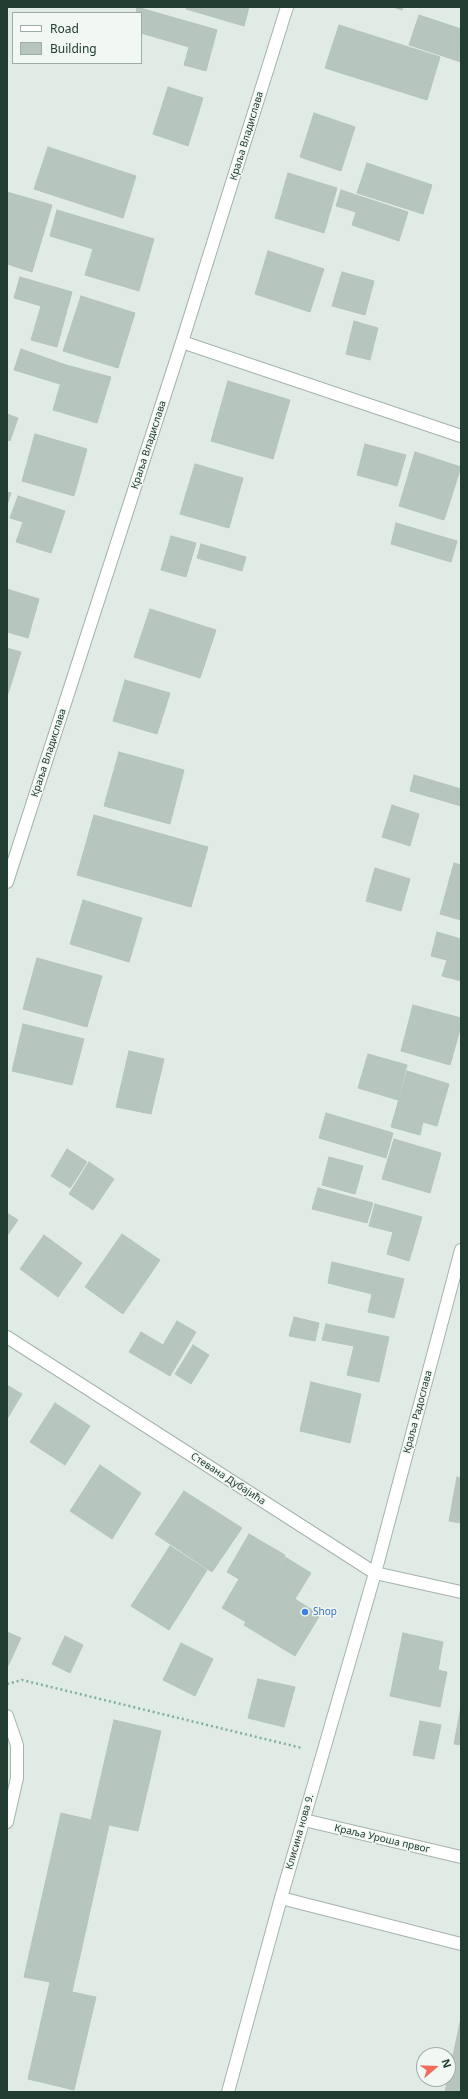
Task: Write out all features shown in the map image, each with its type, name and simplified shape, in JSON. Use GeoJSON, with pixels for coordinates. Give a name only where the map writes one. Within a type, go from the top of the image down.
{"type":"FeatureCollection","features":[{"type":"Feature","properties":{"kind":"street","name":"Краља Владислава"},"geometry":{"type":"LineString","coordinates":[[7,882],[182,342],[287,7]]}},
{"type":"Feature","properties":{"kind":"street"},"geometry":{"type":"LineString","coordinates":[[182,342],[461,436]]}},
{"type":"Feature","properties":{"kind":"street","name":"Краља Радослава"},"geometry":{"type":"LineString","coordinates":[[375,1573],[461,1250]]}},
{"type":"Feature","properties":{"kind":"street","name":"Стевана Дубајића"},"geometry":{"type":"LineString","coordinates":[[7,1337],[375,1573],[461,1592]]}},
{"type":"Feature","properties":{"kind":"street","name":"Клисина нова 9."},"geometry":{"type":"LineString","coordinates":[[228,2092],[281,1898],[375,1573]]}},
{"type":"Feature","properties":{"kind":"street"},"geometry":{"type":"LineString","coordinates":[[7,1716],[16,1745],[17,1772],[7,1822]]}},
{"type":"Feature","properties":{"kind":"street","name":"Краља Уроша првог"},"geometry":{"type":"LineString","coordinates":[[304,1820],[461,1858]]}},
{"type":"Feature","properties":{"kind":"street"},"geometry":{"type":"LineString","coordinates":[[281,1898],[461,1944]]}},
{"type":"Feature","properties":{"kind":"path"},"geometry":{"type":"LineString","coordinates":[[7,1684],[22,1680],[323,1754]]}},
{"type":"Feature","properties":{"kind":"building"},"geometry":{"type":"Polygon","coordinates":[[[137,7],[217,30],[206,71],[184,65],[189,47],[142,33],[142,12],[136,12],[137,7]]]}},
{"type":"Feature","properties":{"kind":"building"},"geometry":{"type":"Polygon","coordinates":[[[187,7],[249,7],[244,26],[186,9],[187,7]]]}},
{"type":"Feature","properties":{"kind":"building"},"geometry":{"type":"Polygon","coordinates":[[[393,7],[403,7],[402,10],[393,7]]]}},
{"type":"Feature","properties":{"kind":"building"},"geometry":{"type":"Polygon","coordinates":[[[419,15],[461,29],[461,40],[455,60],[409,45],[419,15]]]}},
{"type":"Feature","properties":{"kind":"building"},"geometry":{"type":"Polygon","coordinates":[[[339,25],[440,57],[427,100],[325,68],[339,25]]]}},
{"type":"Feature","properties":{"kind":"building"},"geometry":{"type":"Polygon","coordinates":[[[461,40],[461,62],[455,60],[461,40]]]}},
{"type":"Feature","properties":{"kind":"building"},"geometry":{"type":"Polygon","coordinates":[[[168,87],[203,98],[188,146],[153,134],[168,87]]]}},
{"type":"Feature","properties":{"kind":"building"},"geometry":{"type":"Polygon","coordinates":[[[314,113],[355,127],[341,171],[300,157],[314,113]]]}},
{"type":"Feature","properties":{"kind":"building"},"geometry":{"type":"Polygon","coordinates":[[[48,147],[136,176],[123,218],[34,189],[48,147]]]}},
{"type":"Feature","properties":{"kind":"building"},"geometry":{"type":"Polygon","coordinates":[[[367,163],[432,185],[423,214],[357,193],[367,163]]]}},
{"type":"Feature","properties":{"kind":"building"},"geometry":{"type":"Polygon","coordinates":[[[288,173],[337,188],[324,233],[275,218],[288,173]]]}},
{"type":"Feature","properties":{"kind":"building"},"geometry":{"type":"Polygon","coordinates":[[[341,190],[408,212],[399,241],[352,225],[356,212],[336,206],[341,190]]]}},
{"type":"Feature","properties":{"kind":"building"},"geometry":{"type":"Polygon","coordinates":[[[7,192],[52,205],[32,272],[7,264],[7,192]]]}},
{"type":"Feature","properties":{"kind":"building"},"geometry":{"type":"Polygon","coordinates":[[[57,210],[154,239],[139,291],[85,275],[93,249],[50,236],[57,210]]]}},
{"type":"Feature","properties":{"kind":"building"},"geometry":{"type":"Polygon","coordinates":[[[268,251],[324,269],[310,312],[255,294],[268,251]]]}},
{"type":"Feature","properties":{"kind":"building"},"geometry":{"type":"Polygon","coordinates":[[[342,272],[374,281],[365,315],[332,306],[342,272]]]}},
{"type":"Feature","properties":{"kind":"building"},"geometry":{"type":"Polygon","coordinates":[[[20,277],[72,292],[57,347],[31,340],[41,306],[14,298],[20,277]]]}},
{"type":"Feature","properties":{"kind":"building"},"geometry":{"type":"Polygon","coordinates":[[[81,296],[135,313],[118,368],[63,351],[81,296]]]}},
{"type":"Feature","properties":{"kind":"building"},"geometry":{"type":"Polygon","coordinates":[[[354,321],[378,328],[370,360],[346,354],[354,321]]]}},
{"type":"Feature","properties":{"kind":"building"},"geometry":{"type":"Polygon","coordinates":[[[21,349],[66,365],[60,384],[14,370],[21,349]]]}},
{"type":"Feature","properties":{"kind":"building"},"geometry":{"type":"Polygon","coordinates":[[[66,365],[111,377],[97,423],[53,410],[66,365]]]}},
{"type":"Feature","properties":{"kind":"building"},"geometry":{"type":"Polygon","coordinates":[[[228,381],[290,400],[273,459],[211,441],[228,381]]]}},
{"type":"Feature","properties":{"kind":"building"},"geometry":{"type":"Polygon","coordinates":[[[7,414],[18,418],[10,441],[7,440],[7,414]]]}},
{"type":"Feature","properties":{"kind":"building"},"geometry":{"type":"Polygon","coordinates":[[[35,434],[87,449],[74,496],[22,481],[35,434]]]}},
{"type":"Feature","properties":{"kind":"building"},"geometry":{"type":"Polygon","coordinates":[[[365,444],[406,455],[397,486],[357,475],[365,444]]]}},
{"type":"Feature","properties":{"kind":"building"},"geometry":{"type":"Polygon","coordinates":[[[415,452],[461,467],[444,520],[399,506],[415,452]]]}},
{"type":"Feature","properties":{"kind":"building"},"geometry":{"type":"Polygon","coordinates":[[[195,464],[243,478],[229,528],[180,514],[195,464]]]}},
{"type":"Feature","properties":{"kind":"building"},"geometry":{"type":"Polygon","coordinates":[[[7,492],[11,493],[7,505],[7,492]]]}},
{"type":"Feature","properties":{"kind":"building"},"geometry":{"type":"Polygon","coordinates":[[[18,496],[65,511],[51,553],[16,542],[23,522],[10,518],[18,496]]]}},
{"type":"Feature","properties":{"kind":"building"},"geometry":{"type":"Polygon","coordinates":[[[396,523],[457,541],[451,562],[391,544],[396,523]]]}},
{"type":"Feature","properties":{"kind":"building"},"geometry":{"type":"Polygon","coordinates":[[[171,536],[196,543],[186,577],[161,570],[171,536]]]}},
{"type":"Feature","properties":{"kind":"building"},"geometry":{"type":"Polygon","coordinates":[[[201,544],[246,557],[242,571],[197,558],[201,544]]]}},
{"type":"Feature","properties":{"kind":"building"},"geometry":{"type":"Polygon","coordinates":[[[7,589],[39,599],[28,638],[7,632],[7,589]]]}},
{"type":"Feature","properties":{"kind":"building"},"geometry":{"type":"Polygon","coordinates":[[[150,609],[216,630],[200,678],[134,657],[150,609]]]}},
{"type":"Feature","properties":{"kind":"building"},"geometry":{"type":"Polygon","coordinates":[[[7,648],[21,652],[7,697],[7,648]]]}},
{"type":"Feature","properties":{"kind":"building"},"geometry":{"type":"Polygon","coordinates":[[[125,680],[170,693],[157,734],[113,721],[125,680]]]}},
{"type":"Feature","properties":{"kind":"building"},"geometry":{"type":"Polygon","coordinates":[[[119,752],[184,770],[170,824],[104,806],[119,752]]]}},
{"type":"Feature","properties":{"kind":"building"},"geometry":{"type":"Polygon","coordinates":[[[414,775],[461,789],[461,806],[410,791],[414,775]]]}},
{"type":"Feature","properties":{"kind":"building"},"geometry":{"type":"Polygon","coordinates":[[[392,805],[419,814],[410,846],[382,837],[392,805]]]}},
{"type":"Feature","properties":{"kind":"building"},"geometry":{"type":"Polygon","coordinates":[[[94,815],[208,847],[191,907],[77,875],[94,815]]]}},
{"type":"Feature","properties":{"kind":"building"},"geometry":{"type":"Polygon","coordinates":[[[454,863],[461,865],[461,920],[440,914],[454,863]]]}},
{"type":"Feature","properties":{"kind":"building"},"geometry":{"type":"Polygon","coordinates":[[[375,868],[410,879],[401,911],[366,901],[375,868]]]}},
{"type":"Feature","properties":{"kind":"building"},"geometry":{"type":"Polygon","coordinates":[[[83,900],[142,918],[129,962],[70,944],[83,900]]]}},
{"type":"Feature","properties":{"kind":"building"},"geometry":{"type":"Polygon","coordinates":[[[437,932],[461,939],[461,981],[442,976],[447,960],[431,956],[437,932]]]}},
{"type":"Feature","properties":{"kind":"building"},"geometry":{"type":"Polygon","coordinates":[[[37,958],[102,976],[87,1027],[23,1009],[37,958]]]}},
{"type":"Feature","properties":{"kind":"building"},"geometry":{"type":"Polygon","coordinates":[[[413,1005],[461,1018],[461,1026],[450,1065],[401,1051],[413,1005]]]}},
{"type":"Feature","properties":{"kind":"building"},"geometry":{"type":"Polygon","coordinates":[[[23,1024],[84,1039],[72,1085],[12,1071],[23,1024]]]}},
{"type":"Feature","properties":{"kind":"building"},"geometry":{"type":"Polygon","coordinates":[[[129,1051],[164,1059],[151,1114],[116,1107],[129,1051]]]}},
{"type":"Feature","properties":{"kind":"building"},"geometry":{"type":"Polygon","coordinates":[[[368,1054],[407,1065],[398,1100],[358,1088],[368,1054]]]}},
{"type":"Feature","properties":{"kind":"building"},"geometry":{"type":"Polygon","coordinates":[[[407,1071],[449,1084],[437,1126],[423,1122],[420,1135],[391,1127],[407,1071]]]}},
{"type":"Feature","properties":{"kind":"building"},"geometry":{"type":"Polygon","coordinates":[[[326,1113],[393,1133],[386,1158],[319,1138],[326,1113]]]}},
{"type":"Feature","properties":{"kind":"building"},"geometry":{"type":"Polygon","coordinates":[[[394,1139],[441,1153],[430,1193],[382,1179],[394,1139]]]}},
{"type":"Feature","properties":{"kind":"building"},"geometry":{"type":"Polygon","coordinates":[[[67,1149],[87,1162],[70,1188],[51,1176],[67,1149]]]}},
{"type":"Feature","properties":{"kind":"building"},"geometry":{"type":"Polygon","coordinates":[[[329,1157],[363,1166],[355,1194],[322,1185],[329,1157]]]}},
{"type":"Feature","properties":{"kind":"building"},"geometry":{"type":"Polygon","coordinates":[[[89,1162],[114,1179],[93,1210],[69,1194],[89,1162]]]}},
{"type":"Feature","properties":{"kind":"building"},"geometry":{"type":"Polygon","coordinates":[[[318,1188],[373,1203],[367,1223],[312,1209],[318,1188]]]}},
{"type":"Feature","properties":{"kind":"building"},"geometry":{"type":"Polygon","coordinates":[[[375,1204],[422,1217],[409,1261],[387,1254],[393,1232],[369,1226],[375,1204]]]}},
{"type":"Feature","properties":{"kind":"building"},"geometry":{"type":"Polygon","coordinates":[[[7,1213],[18,1220],[7,1236],[7,1213]]]}},
{"type":"Feature","properties":{"kind":"building"},"geometry":{"type":"Polygon","coordinates":[[[122,1234],[160,1260],[123,1314],[85,1287],[122,1234]]]}},
{"type":"Feature","properties":{"kind":"building"},"geometry":{"type":"Polygon","coordinates":[[[44,1235],[82,1263],[58,1297],[20,1269],[44,1235]]]}},
{"type":"Feature","properties":{"kind":"building"},"geometry":{"type":"Polygon","coordinates":[[[332,1262],[404,1279],[394,1318],[368,1312],[372,1294],[328,1283],[332,1262]]]}},
{"type":"Feature","properties":{"kind":"building"},"geometry":{"type":"Polygon","coordinates":[[[294,1317],[319,1323],[315,1341],[289,1336],[294,1317]]]}},
{"type":"Feature","properties":{"kind":"building"},"geometry":{"type":"Polygon","coordinates":[[[177,1321],[196,1332],[170,1376],[129,1352],[141,1332],[163,1345],[177,1321]]]}},
{"type":"Feature","properties":{"kind":"building"},"geometry":{"type":"Polygon","coordinates":[[[326,1324],[389,1337],[379,1382],[347,1375],[354,1346],[322,1340],[326,1324]]]}},
{"type":"Feature","properties":{"kind":"building"},"geometry":{"type":"Polygon","coordinates":[[[193,1345],[209,1355],[191,1384],[175,1374],[193,1345]]]}},
{"type":"Feature","properties":{"kind":"building"},"geometry":{"type":"Polygon","coordinates":[[[311,1382],[361,1394],[350,1443],[300,1431],[311,1382]]]}},
{"type":"Feature","properties":{"kind":"building"},"geometry":{"type":"Polygon","coordinates":[[[7,1385],[22,1394],[7,1419],[7,1385]]]}},
{"type":"Feature","properties":{"kind":"building"},"geometry":{"type":"Polygon","coordinates":[[[55,1403],[90,1426],[65,1465],[30,1442],[55,1403]]]}},
{"type":"Feature","properties":{"kind":"building"},"geometry":{"type":"Polygon","coordinates":[[[100,1465],[141,1493],[112,1539],[70,1511],[100,1465]]]}},
{"type":"Feature","properties":{"kind":"building"},"geometry":{"type":"Polygon","coordinates":[[[457,1477],[461,1478],[461,1523],[449,1521],[457,1477]]]}},
{"type":"Feature","properties":{"kind":"building"},"geometry":{"type":"Polygon","coordinates":[[[184,1491],[242,1528],[212,1572],[155,1534],[184,1491]]]}},
{"type":"Feature","properties":{"kind":"building"},"geometry":{"type":"Polygon","coordinates":[[[249,1534],[285,1555],[246,1622],[222,1608],[239,1579],[227,1572],[249,1534]]]}},
{"type":"Feature","properties":{"kind":"building"},"geometry":{"type":"Polygon","coordinates":[[[170,1546],[207,1570],[169,1630],[131,1606],[170,1546]]]}},
{"type":"Feature","properties":{"kind":"building"},"geometry":{"type":"Polygon","coordinates":[[[285,1557],[311,1573],[295,1599],[320,1615],[295,1656],[244,1625],[285,1557]]]}},
{"type":"Feature","properties":{"kind":"building"},"geometry":{"type":"Polygon","coordinates":[[[7,1632],[21,1638],[7,1668],[7,1632]]]}},
{"type":"Feature","properties":{"kind":"building"},"geometry":{"type":"Polygon","coordinates":[[[403,1633],[443,1642],[438,1670],[447,1672],[440,1707],[390,1696],[403,1633]]]}},
{"type":"Feature","properties":{"kind":"building"},"geometry":{"type":"Polygon","coordinates":[[[65,1636],[83,1645],[70,1673],[52,1664],[65,1636]]]}},
{"type":"Feature","properties":{"kind":"building"},"geometry":{"type":"Polygon","coordinates":[[[181,1643],[213,1659],[195,1696],[163,1680],[181,1643]]]}},
{"type":"Feature","properties":{"kind":"building"},"geometry":{"type":"Polygon","coordinates":[[[258,1679],[295,1687],[284,1727],[248,1718],[258,1679]]]}},
{"type":"Feature","properties":{"kind":"building"},"geometry":{"type":"Polygon","coordinates":[[[461,1707],[461,1745],[454,1744],[461,1707]]]}},
{"type":"Feature","properties":{"kind":"building"},"geometry":{"type":"Polygon","coordinates":[[[114,1720],[161,1731],[138,1831],[109,1825],[72,1992],[96,1997],[74,2090],[28,2079],[50,1982],[24,1977],[61,1813],[91,1820],[114,1720]]]}},
{"type":"Feature","properties":{"kind":"building"},"geometry":{"type":"Polygon","coordinates":[[[420,1721],[441,1725],[434,1759],[413,1755],[420,1721]]]}},
{"type":"Feature","properties":{"kind":"building"},"geometry":{"type":"Polygon","coordinates":[[[461,2018],[461,2092],[445,2092],[446,2087],[456,2087],[455,2047],[461,2018]]]}},
{"type":"Feature","properties":{"kind":"place","name":"Shop"},"geometry":{"type":"Point","coordinates":[305,1612]}}]}
